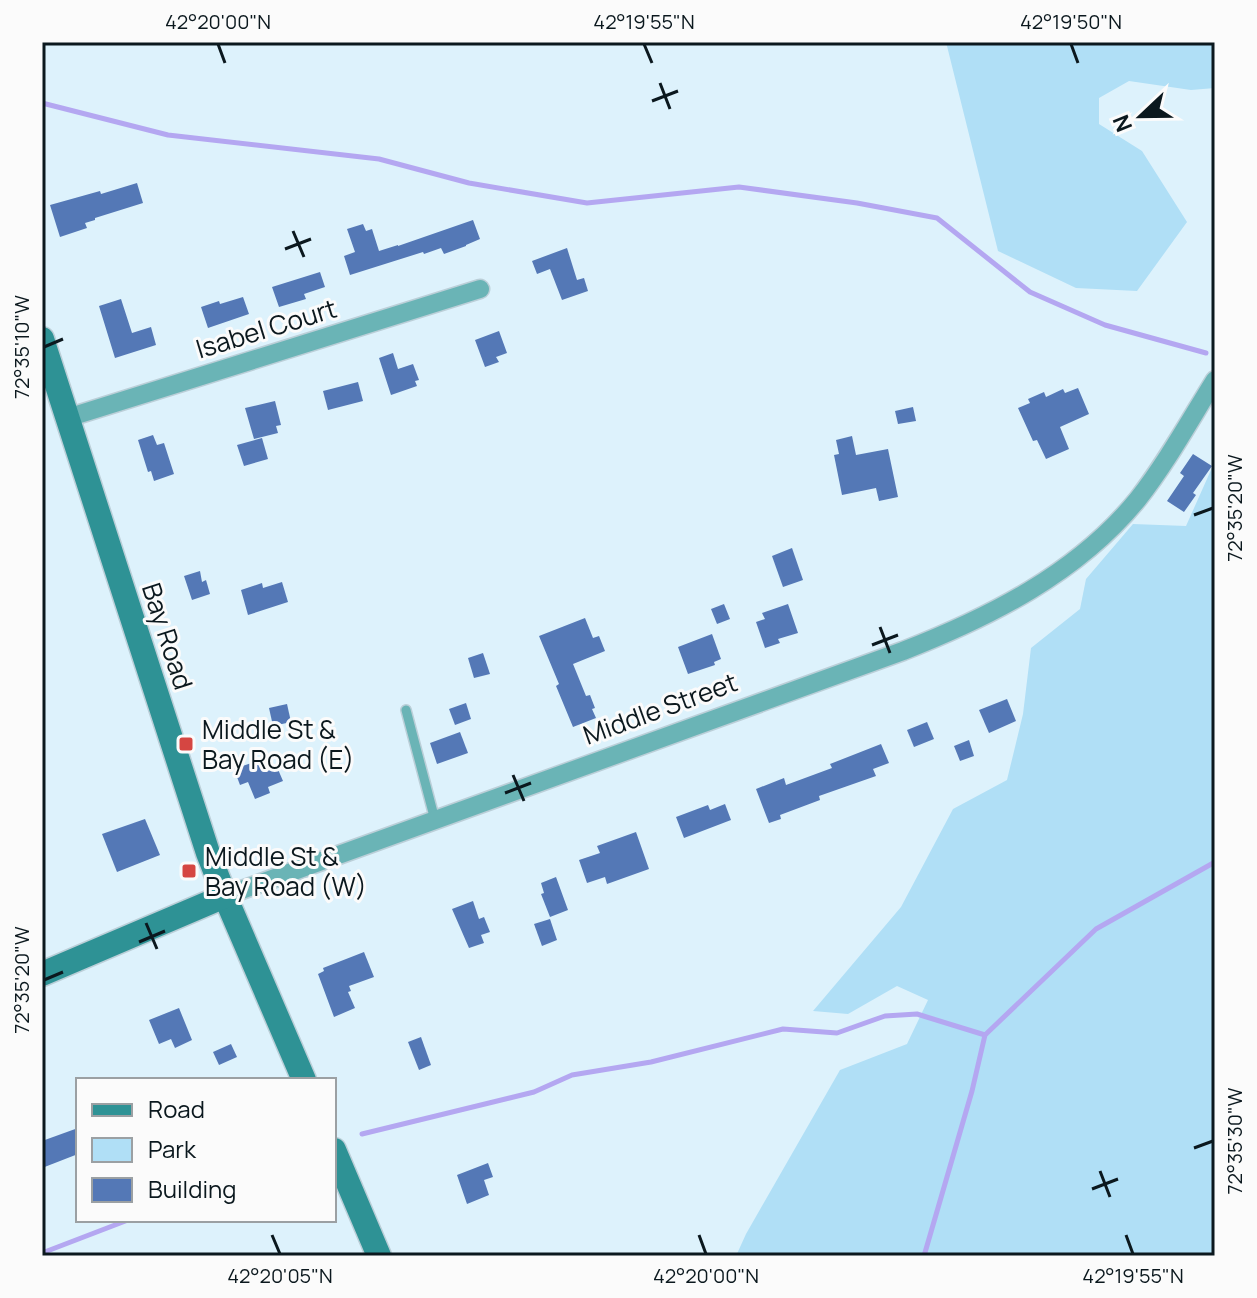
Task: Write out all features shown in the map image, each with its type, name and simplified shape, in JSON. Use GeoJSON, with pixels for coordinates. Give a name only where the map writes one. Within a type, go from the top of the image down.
{"type":"FeatureCollection","features":[{"type":"Feature","properties":{"kind":"main road","name":"Bay Road"},"geometry":{"type":"LineString","coordinates":[[42,339],[208,853],[303,1078]]}},
{"type":"Feature","properties":{"kind":"main road","name":"Middle Street"},"geometry":{"type":"LineString","coordinates":[[42,974],[225,896]]}},
{"type":"Feature","properties":{"kind":"main road"},"geometry":{"type":"LineString","coordinates":[[336,1155],[379,1256]]}},
{"type":"Feature","properties":{"kind":"street","name":"Isabel Court"},"geometry":{"type":"LineString","coordinates":[[67,418],[480,289]]}},
{"type":"Feature","properties":{"kind":"street","name":"Middle Street"},"geometry":{"type":"LineString","coordinates":[[225,896],[903,651],[1009,603],[1086,551],[1127,511],[1155,476],[1215,380]]}},
{"type":"Feature","properties":{"kind":"lane"},"geometry":{"type":"LineString","coordinates":[[406,710],[435,820]]}},
{"type":"Feature","properties":{"kind":"green space"},"geometry":{"type":"Polygon","coordinates":[[[946,42],[1215,42],[1215,88],[1191,90],[1129,81],[1099,98],[1099,124],[1142,151],[1187,222],[1137,291],[1076,288],[998,251],[946,42]]]}},
{"type":"Feature","properties":{"kind":"green space"},"geometry":{"type":"Polygon","coordinates":[[[1215,461],[1215,1256],[736,1256],[840,1070],[907,1044],[928,1000],[897,986],[848,1014],[813,1011],[901,907],[953,809],[1007,780],[1023,714],[1031,648],[1080,609],[1086,579],[1133,524],[1186,526],[1215,461]]]}},
{"type":"Feature","properties":{"kind":"building"},"geometry":{"type":"Polygon","coordinates":[[[137,183],[143,203],[95,218],[85,223],[87,228],[60,237],[50,205],[137,183]]]}},
{"type":"Feature","properties":{"kind":"building"},"geometry":{"type":"Polygon","coordinates":[[[473,220],[480,239],[466,246],[444,254],[441,248],[423,252],[350,275],[344,256],[355,252],[347,229],[363,224],[366,231],[372,229],[379,251],[473,220]]]}},
{"type":"Feature","properties":{"kind":"building"},"geometry":{"type":"Polygon","coordinates":[[[567,248],[577,280],[584,278],[588,291],[562,300],[550,269],[537,274],[532,261],[567,248]]]}},
{"type":"Feature","properties":{"kind":"building"},"geometry":{"type":"Polygon","coordinates":[[[320,272],[325,287],[304,294],[306,299],[279,307],[272,287],[320,272]]]}},
{"type":"Feature","properties":{"kind":"building"},"geometry":{"type":"Polygon","coordinates":[[[243,297],[249,314],[208,328],[201,307],[243,297]]]}},
{"type":"Feature","properties":{"kind":"building"},"geometry":{"type":"Polygon","coordinates":[[[121,299],[132,333],[151,327],[156,345],[115,358],[99,306],[121,299]]]}},
{"type":"Feature","properties":{"kind":"building"},"geometry":{"type":"Polygon","coordinates":[[[499,331],[507,353],[496,357],[499,362],[485,367],[475,340],[499,331]]]}},
{"type":"Feature","properties":{"kind":"building"},"geometry":{"type":"Polygon","coordinates":[[[393,353],[398,369],[413,364],[419,380],[415,381],[417,386],[391,395],[379,358],[393,353]]]}},
{"type":"Feature","properties":{"kind":"building"},"geometry":{"type":"Polygon","coordinates":[[[358,382],[363,401],[328,410],[323,391],[358,382]]]}},
{"type":"Feature","properties":{"kind":"building"},"geometry":{"type":"Polygon","coordinates":[[[1078,388],[1089,414],[1060,427],[1069,449],[1046,459],[1037,440],[1033,441],[1018,408],[1030,403],[1028,399],[1044,392],[1046,397],[1063,389],[1065,393],[1078,388]]]}},
{"type":"Feature","properties":{"kind":"building"},"geometry":{"type":"Polygon","coordinates":[[[275,401],[281,425],[276,426],[278,433],[254,439],[245,408],[275,401]]]}},
{"type":"Feature","properties":{"kind":"building"},"geometry":{"type":"Polygon","coordinates":[[[913,407],[916,421],[898,424],[895,411],[913,407]]]}},
{"type":"Feature","properties":{"kind":"building"},"geometry":{"type":"Polygon","coordinates":[[[153,435],[157,445],[164,443],[174,474],[154,481],[138,440],[153,435]]]}},
{"type":"Feature","properties":{"kind":"building"},"geometry":{"type":"Polygon","coordinates":[[[852,436],[856,455],[888,449],[898,497],[879,501],[876,488],[842,495],[834,455],[839,454],[836,440],[852,436]]]}},
{"type":"Feature","properties":{"kind":"building"},"geometry":{"type":"Polygon","coordinates":[[[262,438],[268,459],[244,466],[237,445],[262,438]]]}},
{"type":"Feature","properties":{"kind":"building"},"geometry":{"type":"Polygon","coordinates":[[[1193,454],[1212,466],[1184,512],[1167,501],[1184,476],[1180,473],[1193,454]]]}},
{"type":"Feature","properties":{"kind":"building"},"geometry":{"type":"Polygon","coordinates":[[[792,548],[803,580],[783,587],[772,556],[792,548]]]}},
{"type":"Feature","properties":{"kind":"building"},"geometry":{"type":"Polygon","coordinates":[[[200,571],[202,582],[206,580],[210,594],[192,600],[184,576],[200,571]]]}},
{"type":"Feature","properties":{"kind":"building"},"geometry":{"type":"Polygon","coordinates":[[[282,582],[288,602],[248,615],[241,590],[262,583],[263,588],[282,582]]]}},
{"type":"Feature","properties":{"kind":"building"},"geometry":{"type":"Polygon","coordinates":[[[724,604],[730,619],[717,624],[711,609],[724,604]]]}},
{"type":"Feature","properties":{"kind":"building"},"geometry":{"type":"Polygon","coordinates":[[[788,604],[798,633],[778,639],[780,643],[765,648],[756,622],[765,619],[762,613],[788,604]]]}},
{"type":"Feature","properties":{"kind":"building"},"geometry":{"type":"Polygon","coordinates":[[[585,618],[593,638],[599,636],[605,651],[573,664],[586,696],[590,695],[596,718],[573,727],[539,636],[585,618]]]}},
{"type":"Feature","properties":{"kind":"building"},"geometry":{"type":"Polygon","coordinates":[[[712,634],[721,659],[714,662],[715,665],[688,674],[678,647],[712,634]]]}},
{"type":"Feature","properties":{"kind":"building"},"geometry":{"type":"Polygon","coordinates":[[[483,653],[490,674],[474,678],[468,658],[483,653]]]}},
{"type":"Feature","properties":{"kind":"building"},"geometry":{"type":"Polygon","coordinates":[[[1007,699],[1016,721],[989,733],[979,710],[1007,699]]]}},
{"type":"Feature","properties":{"kind":"building"},"geometry":{"type":"Polygon","coordinates":[[[466,703],[471,719],[455,725],[449,709],[466,703]]]}},
{"type":"Feature","properties":{"kind":"building"},"geometry":{"type":"Polygon","coordinates":[[[287,704],[291,722],[273,726],[269,708],[287,704]]]}},
{"type":"Feature","properties":{"kind":"building"},"geometry":{"type":"Polygon","coordinates":[[[927,722],[934,739],[914,747],[907,730],[927,722]]]}},
{"type":"Feature","properties":{"kind":"building"},"geometry":{"type":"Polygon","coordinates":[[[460,732],[468,753],[437,764],[430,743],[460,732]]]}},
{"type":"Feature","properties":{"kind":"building"},"geometry":{"type":"Polygon","coordinates":[[[969,740],[974,756],[960,761],[954,746],[969,740]]]}},
{"type":"Feature","properties":{"kind":"building"},"geometry":{"type":"Polygon","coordinates":[[[881,744],[889,763],[873,769],[876,776],[819,796],[820,800],[780,815],[781,819],[769,823],[756,789],[784,778],[786,785],[832,768],[830,764],[881,744]]]}},
{"type":"Feature","properties":{"kind":"building"},"geometry":{"type":"Polygon","coordinates":[[[260,760],[262,767],[266,766],[268,770],[277,767],[283,781],[268,787],[270,793],[255,799],[248,782],[240,785],[234,769],[260,760]]]}},
{"type":"Feature","properties":{"kind":"building"},"geometry":{"type":"Polygon","coordinates":[[[725,804],[731,820],[684,838],[676,817],[708,805],[710,810],[725,804]]]}},
{"type":"Feature","properties":{"kind":"building"},"geometry":{"type":"Polygon","coordinates":[[[145,819],[160,855],[117,872],[102,834],[145,819]]]}},
{"type":"Feature","properties":{"kind":"building"},"geometry":{"type":"Polygon","coordinates":[[[636,832],[649,869],[607,884],[605,877],[587,883],[579,860],[600,853],[597,846],[636,832]]]}},
{"type":"Feature","properties":{"kind":"building"},"geometry":{"type":"Polygon","coordinates":[[[556,877],[568,910],[550,917],[541,894],[544,893],[541,883],[556,877]]]}},
{"type":"Feature","properties":{"kind":"building"},"geometry":{"type":"Polygon","coordinates":[[[473,901],[479,919],[484,917],[490,932],[481,935],[484,943],[469,948],[452,909],[473,901]]]}},
{"type":"Feature","properties":{"kind":"building"},"geometry":{"type":"Polygon","coordinates":[[[550,919],[557,940],[542,946],[534,924],[550,919]]]}},
{"type":"Feature","properties":{"kind":"building"},"geometry":{"type":"Polygon","coordinates":[[[364,952],[374,977],[349,986],[351,991],[348,992],[355,1008],[334,1017],[318,974],[324,971],[323,968],[364,952]]]}},
{"type":"Feature","properties":{"kind":"building"},"geometry":{"type":"Polygon","coordinates":[[[179,1008],[192,1040],[175,1048],[171,1039],[159,1044],[149,1020],[179,1008]]]}},
{"type":"Feature","properties":{"kind":"building"},"geometry":{"type":"Polygon","coordinates":[[[421,1037],[431,1065],[419,1070],[408,1042],[421,1037]]]}},
{"type":"Feature","properties":{"kind":"building"},"geometry":{"type":"Polygon","coordinates":[[[231,1044],[237,1057],[219,1065],[213,1052],[231,1044]]]}},
{"type":"Feature","properties":{"kind":"building"},"geometry":{"type":"Polygon","coordinates":[[[76,1129],[76,1155],[42,1168],[42,1141],[76,1129]]]}},
{"type":"Feature","properties":{"kind":"building"},"geometry":{"type":"Polygon","coordinates":[[[488,1163],[493,1177],[484,1180],[489,1195],[467,1204],[457,1175],[488,1163]]]}},
{"type":"Feature","properties":{"kind":"waterway"},"geometry":{"type":"LineString","coordinates":[[42,103],[168,135],[379,159],[469,183],[587,203],[739,187],[857,203],[937,218],[1030,292],[1105,325],[1206,353]]}},
{"type":"Feature","properties":{"kind":"waterway"},"geometry":{"type":"LineString","coordinates":[[924,1256],[985,1035],[1096,929],[1215,862]]}},
{"type":"Feature","properties":{"kind":"waterway"},"geometry":{"type":"LineString","coordinates":[[362,1134],[534,1092],[572,1075],[651,1062],[783,1029],[837,1033],[885,1016],[917,1014],[985,1035]]}},
{"type":"Feature","properties":{"kind":"waterway"},"geometry":{"type":"LineString","coordinates":[[42,1253],[123,1222]]}},
{"type":"Feature","properties":{"kind":"place","name":"Middle St & Bay Road (E)"},"geometry":{"type":"Point","coordinates":[186,744]}},
{"type":"Feature","properties":{"kind":"place","name":"Middle St & Bay Road (W)"},"geometry":{"type":"Point","coordinates":[189,871]}}]}
